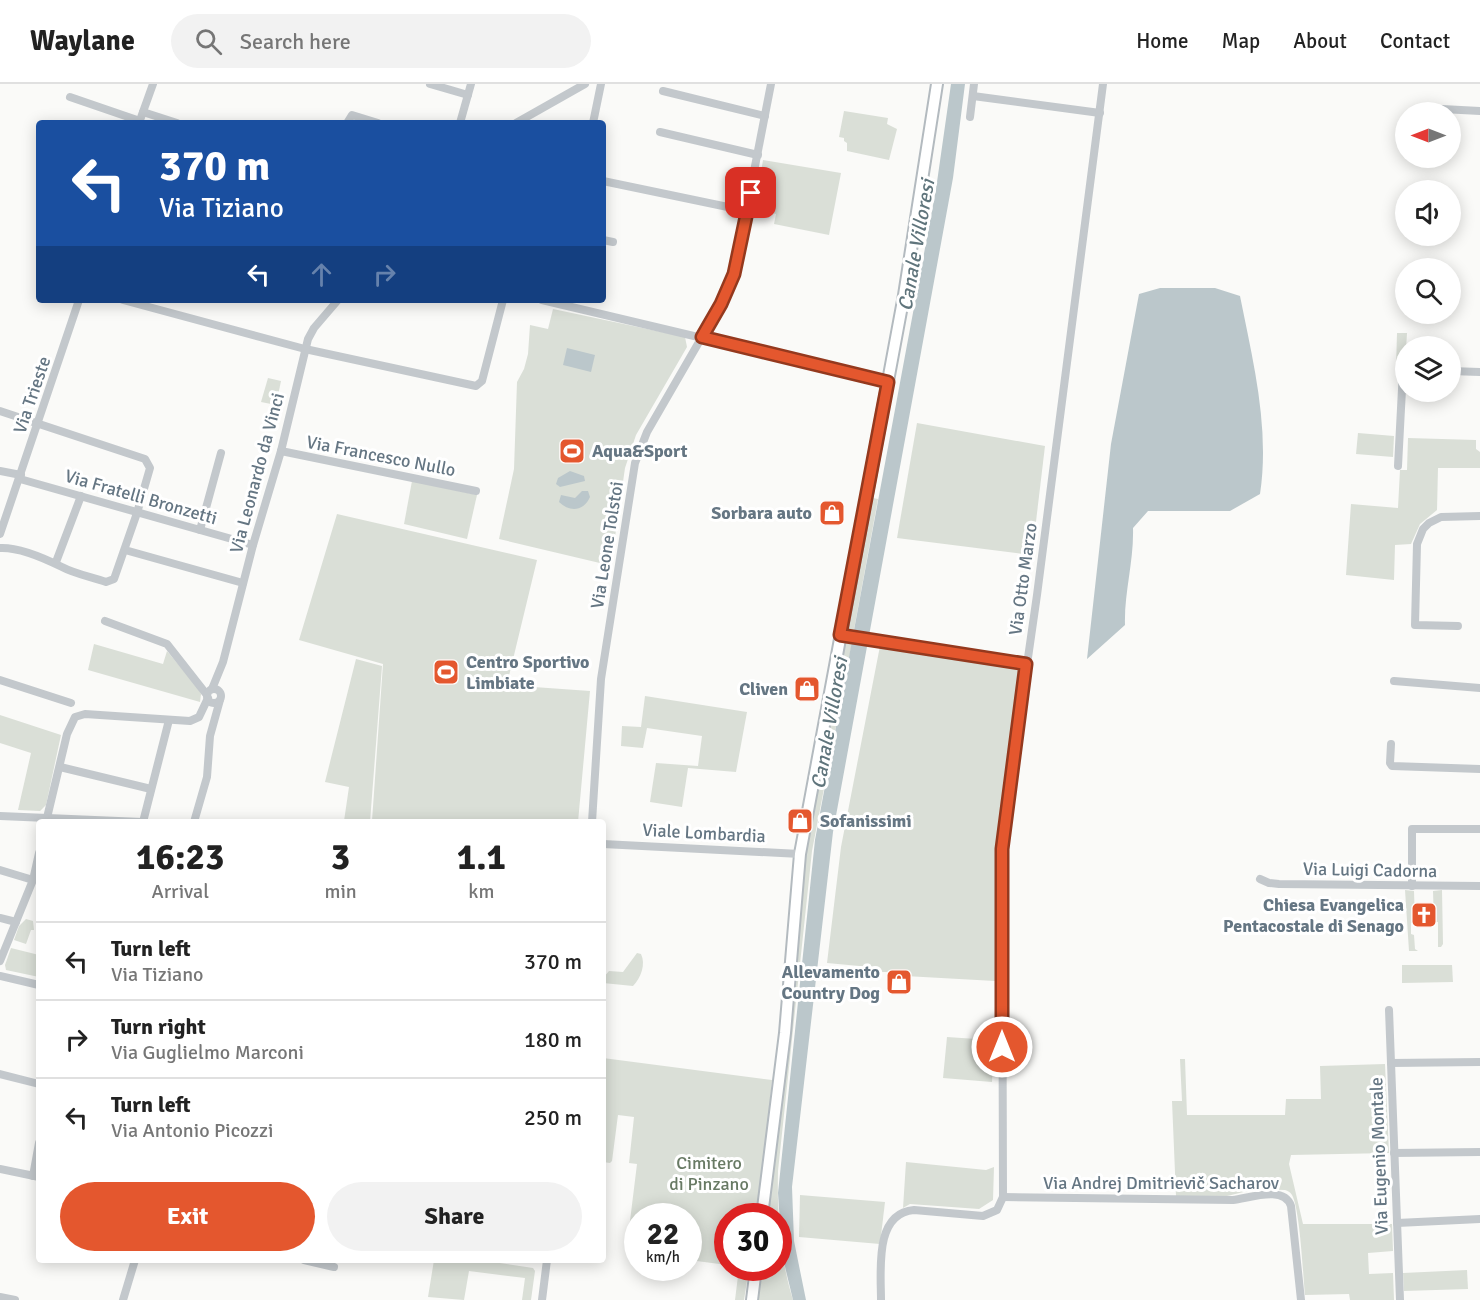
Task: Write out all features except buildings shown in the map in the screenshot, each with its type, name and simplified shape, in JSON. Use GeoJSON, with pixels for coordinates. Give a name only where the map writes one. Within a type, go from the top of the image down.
{"type":"FeatureCollection","features":[{"type":"Feature","properties":{"kind":"street"},"geometry":{"type":"LineString","coordinates":[[141,120],[153,84]]}},
{"type":"Feature","properties":{"kind":"street"},"geometry":{"type":"LineString","coordinates":[[430,84],[468,95]]}},
{"type":"Feature","properties":{"kind":"street"},"geometry":{"type":"LineString","coordinates":[[461,120],[471,84]]}},
{"type":"Feature","properties":{"kind":"street"},"geometry":{"type":"LineString","coordinates":[[521,120],[585,84]]}},
{"type":"Feature","properties":{"kind":"street"},"geometry":{"type":"LineString","coordinates":[[594,120],[601,84]]}},
{"type":"Feature","properties":{"kind":"street","name":"Via Leone Tolstoi"},"geometry":{"type":"LineString","coordinates":[[592,819],[601,679],[635,463],[647,432],[721,304],[734,274],[771,84]]}},
{"type":"Feature","properties":{"kind":"street"},"geometry":{"type":"LineString","coordinates":[[764,1203],[785,1033],[800,854],[844,635],[904,295],[937,84]]}},
{"type":"Feature","properties":{"kind":"street"},"geometry":{"type":"LineString","coordinates":[[970,117],[974,84]]}},
{"type":"Feature","properties":{"kind":"street","name":"Via Otto Marzo"},"geometry":{"type":"LineString","coordinates":[[1003,1197],[1002,849],[1103,84]]}},
{"type":"Feature","properties":{"kind":"street"},"geometry":{"type":"LineString","coordinates":[[663,91],[765,116]]}},
{"type":"Feature","properties":{"kind":"street"},"geometry":{"type":"LineString","coordinates":[[973,96],[1100,113]]}},
{"type":"Feature","properties":{"kind":"street"},"geometry":{"type":"LineString","coordinates":[[70,97],[134,120]]}},
{"type":"Feature","properties":{"kind":"street"},"geometry":{"type":"LineString","coordinates":[[1461,110],[1480,111]]}},
{"type":"Feature","properties":{"kind":"street"},"geometry":{"type":"LineString","coordinates":[[143,112],[168,120]]}},
{"type":"Feature","properties":{"kind":"street"},"geometry":{"type":"LineString","coordinates":[[349,120],[352,115],[368,120]]}},
{"type":"Feature","properties":{"kind":"street"},"geometry":{"type":"LineString","coordinates":[[660,132],[758,155]]}},
{"type":"Feature","properties":{"kind":"street"},"geometry":{"type":"LineString","coordinates":[[606,182],[747,212]]}},
{"type":"Feature","properties":{"kind":"street"},"geometry":{"type":"LineString","coordinates":[[606,241],[614,242]]}},
{"type":"Feature","properties":{"kind":"street","name":"Via Trieste"},"geometry":{"type":"LineString","coordinates":[[0,536],[79,303]]}},
{"type":"Feature","properties":{"kind":"street"},"geometry":{"type":"LineString","coordinates":[[134,303],[305,349],[476,386],[482,381],[502,303]]}},
{"type":"Feature","properties":{"kind":"street","name":"Via Leonardo da Vinci"},"geometry":{"type":"LineString","coordinates":[[195,819],[207,777],[209,743],[220,696],[223,662],[253,545],[281,451],[305,349],[314,328],[335,303]]}},
{"type":"Feature","properties":{"kind":"street"},"geometry":{"type":"LineString","coordinates":[[557,303],[888,382]]}},
{"type":"Feature","properties":{"kind":"street"},"geometry":{"type":"LineString","coordinates":[[1461,371],[1480,372]]}},
{"type":"Feature","properties":{"kind":"street"},"geometry":{"type":"LineString","coordinates":[[1398,466],[1401,402]]}},
{"type":"Feature","properties":{"kind":"street"},"geometry":{"type":"LineString","coordinates":[[0,411],[147,460],[150,468],[114,579],[108,582],[63,567],[56,562],[10,548],[0,548]]}},
{"type":"Feature","properties":{"kind":"street","name":"Via Francesco Nullo"},"geometry":{"type":"LineString","coordinates":[[281,451],[476,491]]}},
{"type":"Feature","properties":{"kind":"street"},"geometry":{"type":"LineString","coordinates":[[200,530],[221,453]]}},
{"type":"Feature","properties":{"kind":"street","name":"Via Fratelli Bronzetti"},"geometry":{"type":"LineString","coordinates":[[0,471],[137,513],[253,545]]}},
{"type":"Feature","properties":{"kind":"street"},"geometry":{"type":"LineString","coordinates":[[56,562],[81,496]]}},
{"type":"Feature","properties":{"kind":"street"},"geometry":{"type":"LineString","coordinates":[[1458,626],[1415,626],[1417,544],[1423,529],[1437,518],[1480,516]]}},
{"type":"Feature","properties":{"kind":"street"},"geometry":{"type":"LineString","coordinates":[[0,536],[10,548]]}},
{"type":"Feature","properties":{"kind":"street"},"geometry":{"type":"LineString","coordinates":[[125,550],[243,583]]}},
{"type":"Feature","properties":{"kind":"street"},"geometry":{"type":"LineString","coordinates":[[105,621],[167,644],[199,686],[209,693],[213,703],[220,696],[217,689],[209,693]]}},
{"type":"Feature","properties":{"kind":"street"},"geometry":{"type":"LineString","coordinates":[[844,635],[1026,664]]}},
{"type":"Feature","properties":{"kind":"street","name":"Via Leonardo da Vinci"},"geometry":{"type":"LineString","coordinates":[[47,819],[67,734],[76,716],[85,714],[190,721],[197,719],[223,662]]}},
{"type":"Feature","properties":{"kind":"street"},"geometry":{"type":"LineString","coordinates":[[0,680],[71,704]]}},
{"type":"Feature","properties":{"kind":"street"},"geometry":{"type":"LineString","coordinates":[[1394,681],[1480,688]]}},
{"type":"Feature","properties":{"kind":"street"},"geometry":{"type":"LineString","coordinates":[[143,819],[169,720]]}},
{"type":"Feature","properties":{"kind":"street"},"geometry":{"type":"LineString","coordinates":[[1391,744],[1390,763],[1392,766],[1480,769]]}},
{"type":"Feature","properties":{"kind":"street"},"geometry":{"type":"LineString","coordinates":[[60,767],[152,789]]}},
{"type":"Feature","properties":{"kind":"street"},"geometry":{"type":"LineString","coordinates":[[0,816],[36,819]]}},
{"type":"Feature","properties":{"kind":"street"},"geometry":{"type":"LineString","coordinates":[[1412,886],[1412,830],[1480,829]]}},
{"type":"Feature","properties":{"kind":"street","name":"Viale Lombardia"},"geometry":{"type":"LineString","coordinates":[[606,843],[800,854]]}},
{"type":"Feature","properties":{"kind":"street"},"geometry":{"type":"LineString","coordinates":[[0,961],[33,880],[36,866]]}},
{"type":"Feature","properties":{"kind":"street"},"geometry":{"type":"LineString","coordinates":[[0,870],[33,880]]}},
{"type":"Feature","properties":{"kind":"street","name":"Via Luigi Cadorna"},"geometry":{"type":"LineString","coordinates":[[1260,879],[1280,884],[1480,886]]}},
{"type":"Feature","properties":{"kind":"street"},"geometry":{"type":"LineString","coordinates":[[0,918],[16,922]]}},
{"type":"Feature","properties":{"kind":"street"},"geometry":{"type":"LineString","coordinates":[[0,976],[36,984]]}},
{"type":"Feature","properties":{"kind":"street","name":"Via Eugenio Montale"},"geometry":{"type":"LineString","coordinates":[[1389,1010],[1400,1300]]}},
{"type":"Feature","properties":{"kind":"street"},"geometry":{"type":"LineString","coordinates":[[1391,1063],[1480,1062]]}},
{"type":"Feature","properties":{"kind":"street"},"geometry":{"type":"LineString","coordinates":[[0,1074],[36,1083]]}},
{"type":"Feature","properties":{"kind":"street"},"geometry":{"type":"LineString","coordinates":[[1394,1153],[1480,1152]]}},
{"type":"Feature","properties":{"kind":"street"},"geometry":{"type":"LineString","coordinates":[[0,1169],[36,1176]]}},
{"type":"Feature","properties":{"kind":"street","name":"Via Andrej Dmitrievič Sacharov"},"geometry":{"type":"LineString","coordinates":[[1003,1197],[1233,1200],[1261,1196],[1287,1197],[1292,1206],[1301,1300]]}},
{"type":"Feature","properties":{"kind":"street"},"geometry":{"type":"LineString","coordinates":[[881,1300],[883,1249],[887,1228],[895,1217],[914,1210],[983,1216],[997,1210],[1003,1197]]}},
{"type":"Feature","properties":{"kind":"street"},"geometry":{"type":"LineString","coordinates":[[1397,1223],[1480,1219]]}},
{"type":"Feature","properties":{"kind":"street"},"geometry":{"type":"LineString","coordinates":[[123,1300],[134,1263]]}},
{"type":"Feature","properties":{"kind":"street"},"geometry":{"type":"LineString","coordinates":[[317,1263],[334,1267]]}},
{"type":"Feature","properties":{"kind":"street"},"geometry":{"type":"LineString","coordinates":[[542,1300],[548,1263]]}},
{"type":"Feature","properties":{"kind":"street"},"geometry":{"type":"LineString","coordinates":[[752,1300],[754,1281]]}},
{"type":"Feature","properties":{"kind":"street"},"geometry":{"type":"LineString","coordinates":[[0,1297],[15,1300]]}},
{"type":"Feature","properties":{"kind":"green space"},"geometry":{"type":"Polygon","coordinates":[[[844,111],[888,118],[887,124],[897,129],[889,160],[847,151],[847,143],[844,138],[839,137],[844,111]]]}},
{"type":"Feature","properties":{"kind":"green space"},"geometry":{"type":"Polygon","coordinates":[[[763,160],[841,173],[829,235],[774,224],[776,214],[755,208],[763,160]]]}},
{"type":"Feature","properties":{"kind":"green space","name":"Aqua&Sport"},"geometry":{"type":"Polygon","coordinates":[[[553,309],[685,337],[687,347],[636,435],[625,468],[612,558],[604,564],[499,539],[514,469],[517,382],[528,354],[530,325],[548,329],[553,309]]]}},
{"type":"Feature","properties":{"kind":"green space"},"geometry":{"type":"Polygon","coordinates":[[[1397,333],[1407,333],[1407,336],[1397,336],[1397,333]]]}},
{"type":"Feature","properties":{"kind":"green space"},"geometry":{"type":"Polygon","coordinates":[[[268,378],[281,381],[276,405],[261,402],[268,378]]]}},
{"type":"Feature","properties":{"kind":"green space"},"geometry":{"type":"Polygon","coordinates":[[[917,423],[1045,446],[1032,555],[897,538],[917,423]]]}},
{"type":"Feature","properties":{"kind":"green space"},"geometry":{"type":"Polygon","coordinates":[[[1358,433],[1394,436],[1393,457],[1356,454],[1358,433]]]}},
{"type":"Feature","properties":{"kind":"green space"},"geometry":{"type":"Polygon","coordinates":[[[1408,438],[1476,440],[1476,449],[1480,452],[1480,468],[1438,468],[1437,510],[1420,524],[1411,544],[1395,545],[1394,580],[1346,575],[1351,504],[1398,508],[1400,470],[1407,470],[1408,438]]]}},
{"type":"Feature","properties":{"kind":"green space"},"geometry":{"type":"Polygon","coordinates":[[[412,481],[477,495],[467,539],[404,524],[412,481]]]}},
{"type":"Feature","properties":{"kind":"green space"},"geometry":{"type":"Polygon","coordinates":[[[873,498],[878,499],[853,635],[845,633],[873,498]]]}},
{"type":"Feature","properties":{"kind":"green space","name":"Centro Sportivo Limbiate"},"geometry":{"type":"Polygon","coordinates":[[[337,514],[537,560],[508,680],[520,680],[520,686],[590,691],[578,819],[372,819],[383,664],[299,640],[337,514]]]}},
{"type":"Feature","properties":{"kind":"green space"},"geometry":{"type":"Polygon","coordinates":[[[843,638],[853,638],[812,851],[778,1171],[778,1203],[766,1203],[803,863],[843,638]]]}},
{"type":"Feature","properties":{"kind":"green space"},"geometry":{"type":"Polygon","coordinates":[[[94,644],[163,664],[167,651],[198,688],[201,694],[200,702],[88,670],[94,644]]]}},
{"type":"Feature","properties":{"kind":"green space"},"geometry":{"type":"Polygon","coordinates":[[[880,646],[1020,669],[996,863],[997,980],[995,981],[887,975],[887,972],[870,972],[870,967],[827,963],[841,847],[880,646]]]}},
{"type":"Feature","properties":{"kind":"green space"},"geometry":{"type":"Polygon","coordinates":[[[356,659],[382,666],[370,819],[344,819],[349,787],[325,782],[356,659]]]}},
{"type":"Feature","properties":{"kind":"green space"},"geometry":{"type":"Polygon","coordinates":[[[645,696],[747,712],[736,772],[688,768],[682,807],[650,802],[656,763],[698,766],[702,736],[647,728],[643,748],[621,746],[622,726],[641,727],[645,696]]]}},
{"type":"Feature","properties":{"kind":"green space"},"geometry":{"type":"Polygon","coordinates":[[[0,715],[61,735],[46,805],[40,811],[18,810],[31,753],[0,743],[0,715]]]}},
{"type":"Feature","properties":{"kind":"green space"},"geometry":{"type":"Polygon","coordinates":[[[1405,890],[1414,891],[1415,922],[1411,923],[1411,934],[1414,935],[1415,949],[1418,951],[1409,951],[1405,890]]]}},
{"type":"Feature","properties":{"kind":"green space"},"geometry":{"type":"Polygon","coordinates":[[[1442,890],[1443,944],[1438,947],[1438,922],[1434,922],[1433,891],[1442,890]]]}},
{"type":"Feature","properties":{"kind":"green space"},"geometry":{"type":"Polygon","coordinates":[[[26,919],[33,921],[34,930],[31,930],[26,944],[14,940],[19,926],[26,919]]]}},
{"type":"Feature","properties":{"kind":"green space"},"geometry":{"type":"Polygon","coordinates":[[[11,948],[36,954],[36,976],[6,970],[5,965],[11,948]]]}},
{"type":"Feature","properties":{"kind":"green space"},"geometry":{"type":"Polygon","coordinates":[[[637,953],[641,954],[643,966],[633,986],[606,983],[606,974],[609,971],[623,972],[637,953]]]}},
{"type":"Feature","properties":{"kind":"green space"},"geometry":{"type":"Polygon","coordinates":[[[1402,965],[1452,965],[1453,982],[1402,983],[1402,965]]]}},
{"type":"Feature","properties":{"kind":"green space"},"geometry":{"type":"Polygon","coordinates":[[[947,1037],[991,1040],[994,1043],[992,1082],[943,1078],[947,1037]]]}},
{"type":"Feature","properties":{"kind":"green space","name":"Cimitero di Pinzano"},"geometry":{"type":"Polygon","coordinates":[[[606,1058],[772,1080],[758,1203],[714,1203],[714,1263],[702,1262],[702,1203],[632,1203],[637,1164],[629,1163],[634,1117],[618,1115],[612,1161],[606,1162],[606,1058]]]}},
{"type":"Feature","properties":{"kind":"green space"},"geometry":{"type":"Polygon","coordinates":[[[1180,1059],[1185,1059],[1187,1115],[1285,1115],[1286,1099],[1321,1099],[1320,1066],[1385,1064],[1389,1153],[1291,1155],[1289,1164],[1303,1224],[1392,1224],[1393,1251],[1368,1253],[1369,1274],[1393,1273],[1394,1300],[1350,1300],[1349,1294],[1305,1295],[1297,1214],[1290,1192],[1256,1189],[1227,1196],[1176,1196],[1172,1101],[1182,1101],[1180,1059]]]}},
{"type":"Feature","properties":{"kind":"green space"},"geometry":{"type":"Polygon","coordinates":[[[906,1162],[986,1170],[994,1167],[993,1200],[979,1209],[910,1204],[903,1208],[906,1162]]]}},
{"type":"Feature","properties":{"kind":"green space"},"geometry":{"type":"Polygon","coordinates":[[[800,1195],[885,1202],[880,1244],[799,1237],[800,1195]]]}},
{"type":"Feature","properties":{"kind":"green space"},"geometry":{"type":"Polygon","coordinates":[[[434,1263],[499,1263],[533,1268],[535,1271],[531,1300],[522,1300],[525,1278],[469,1271],[464,1300],[428,1297],[434,1263]]]}},
{"type":"Feature","properties":{"kind":"green space"},"geometry":{"type":"Polygon","coordinates":[[[1467,1270],[1468,1289],[1404,1291],[1403,1273],[1467,1270]]]}},
{"type":"Feature","properties":{"kind":"green space"},"geometry":{"type":"Polygon","coordinates":[[[737,1281],[747,1281],[744,1300],[735,1300],[737,1281]]]}},
{"type":"Feature","properties":{"kind":"green space"},"geometry":{"type":"Polygon","coordinates":[[[758,1281],[788,1281],[793,1300],[756,1300],[758,1281]]]}},
{"type":"Feature","properties":{"kind":"shaded area","name":"Canale Villoresi"},"geometry":{"type":"Polygon","coordinates":[[[951,84],[965,84],[953,178],[833,832],[792,1187],[794,1241],[806,1300],[793,1300],[788,1281],[792,1281],[792,1203],[779,1203],[778,1193],[815,840],[936,189],[951,84]]]}},
{"type":"Feature","properties":{"kind":"shaded area"},"geometry":{"type":"Polygon","coordinates":[[[1160,288],[1215,288],[1240,296],[1259,395],[1263,444],[1260,494],[1230,511],[1148,511],[1133,528],[1125,625],[1087,659],[1111,444],[1139,294],[1160,288]]]}},
{"type":"Feature","properties":{"kind":"shaded area"},"geometry":{"type":"Polygon","coordinates":[[[567,348],[595,355],[591,372],[563,365],[567,348]]]}},
{"type":"Feature","properties":{"kind":"shaded area"},"geometry":{"type":"Polygon","coordinates":[[[570,471],[584,476],[585,481],[560,487],[556,484],[558,478],[570,471]]]}},
{"type":"Feature","properties":{"kind":"shaded area"},"geometry":{"type":"Polygon","coordinates":[[[582,491],[588,491],[590,497],[580,508],[568,508],[559,502],[561,495],[575,498],[582,491]]]}},
{"type":"Feature","properties":{"kind":"place","name":"Aqua&Sport"},"geometry":{"type":"Point","coordinates":[572,451]}},
{"type":"Feature","properties":{"kind":"place","name":"Sorbara auto"},"geometry":{"type":"Point","coordinates":[832,513]}},
{"type":"Feature","properties":{"kind":"place","name":"Centro Sportivo Limbiate"},"geometry":{"type":"Point","coordinates":[446,672]}},
{"type":"Feature","properties":{"kind":"place","name":"Cliven"},"geometry":{"type":"Point","coordinates":[807,689]}},
{"type":"Feature","properties":{"kind":"place","name":"Sofanissimi"},"geometry":{"type":"Point","coordinates":[800,821]}},
{"type":"Feature","properties":{"kind":"place","name":"Chiesa Evangelica Pentacostale di Senago"},"geometry":{"type":"Point","coordinates":[1424,915]}},
{"type":"Feature","properties":{"kind":"place","name":"Allevamento Country Dog"},"geometry":{"type":"Point","coordinates":[899,982]}},
{"type":"Feature","properties":{"kind":"route"},"geometry":{"type":"LineString","coordinates":[[751,193],[734,274],[721,304],[702,337],[888,382],[840,635],[1026,664],[1002,839],[1002,1047]]}}]}
